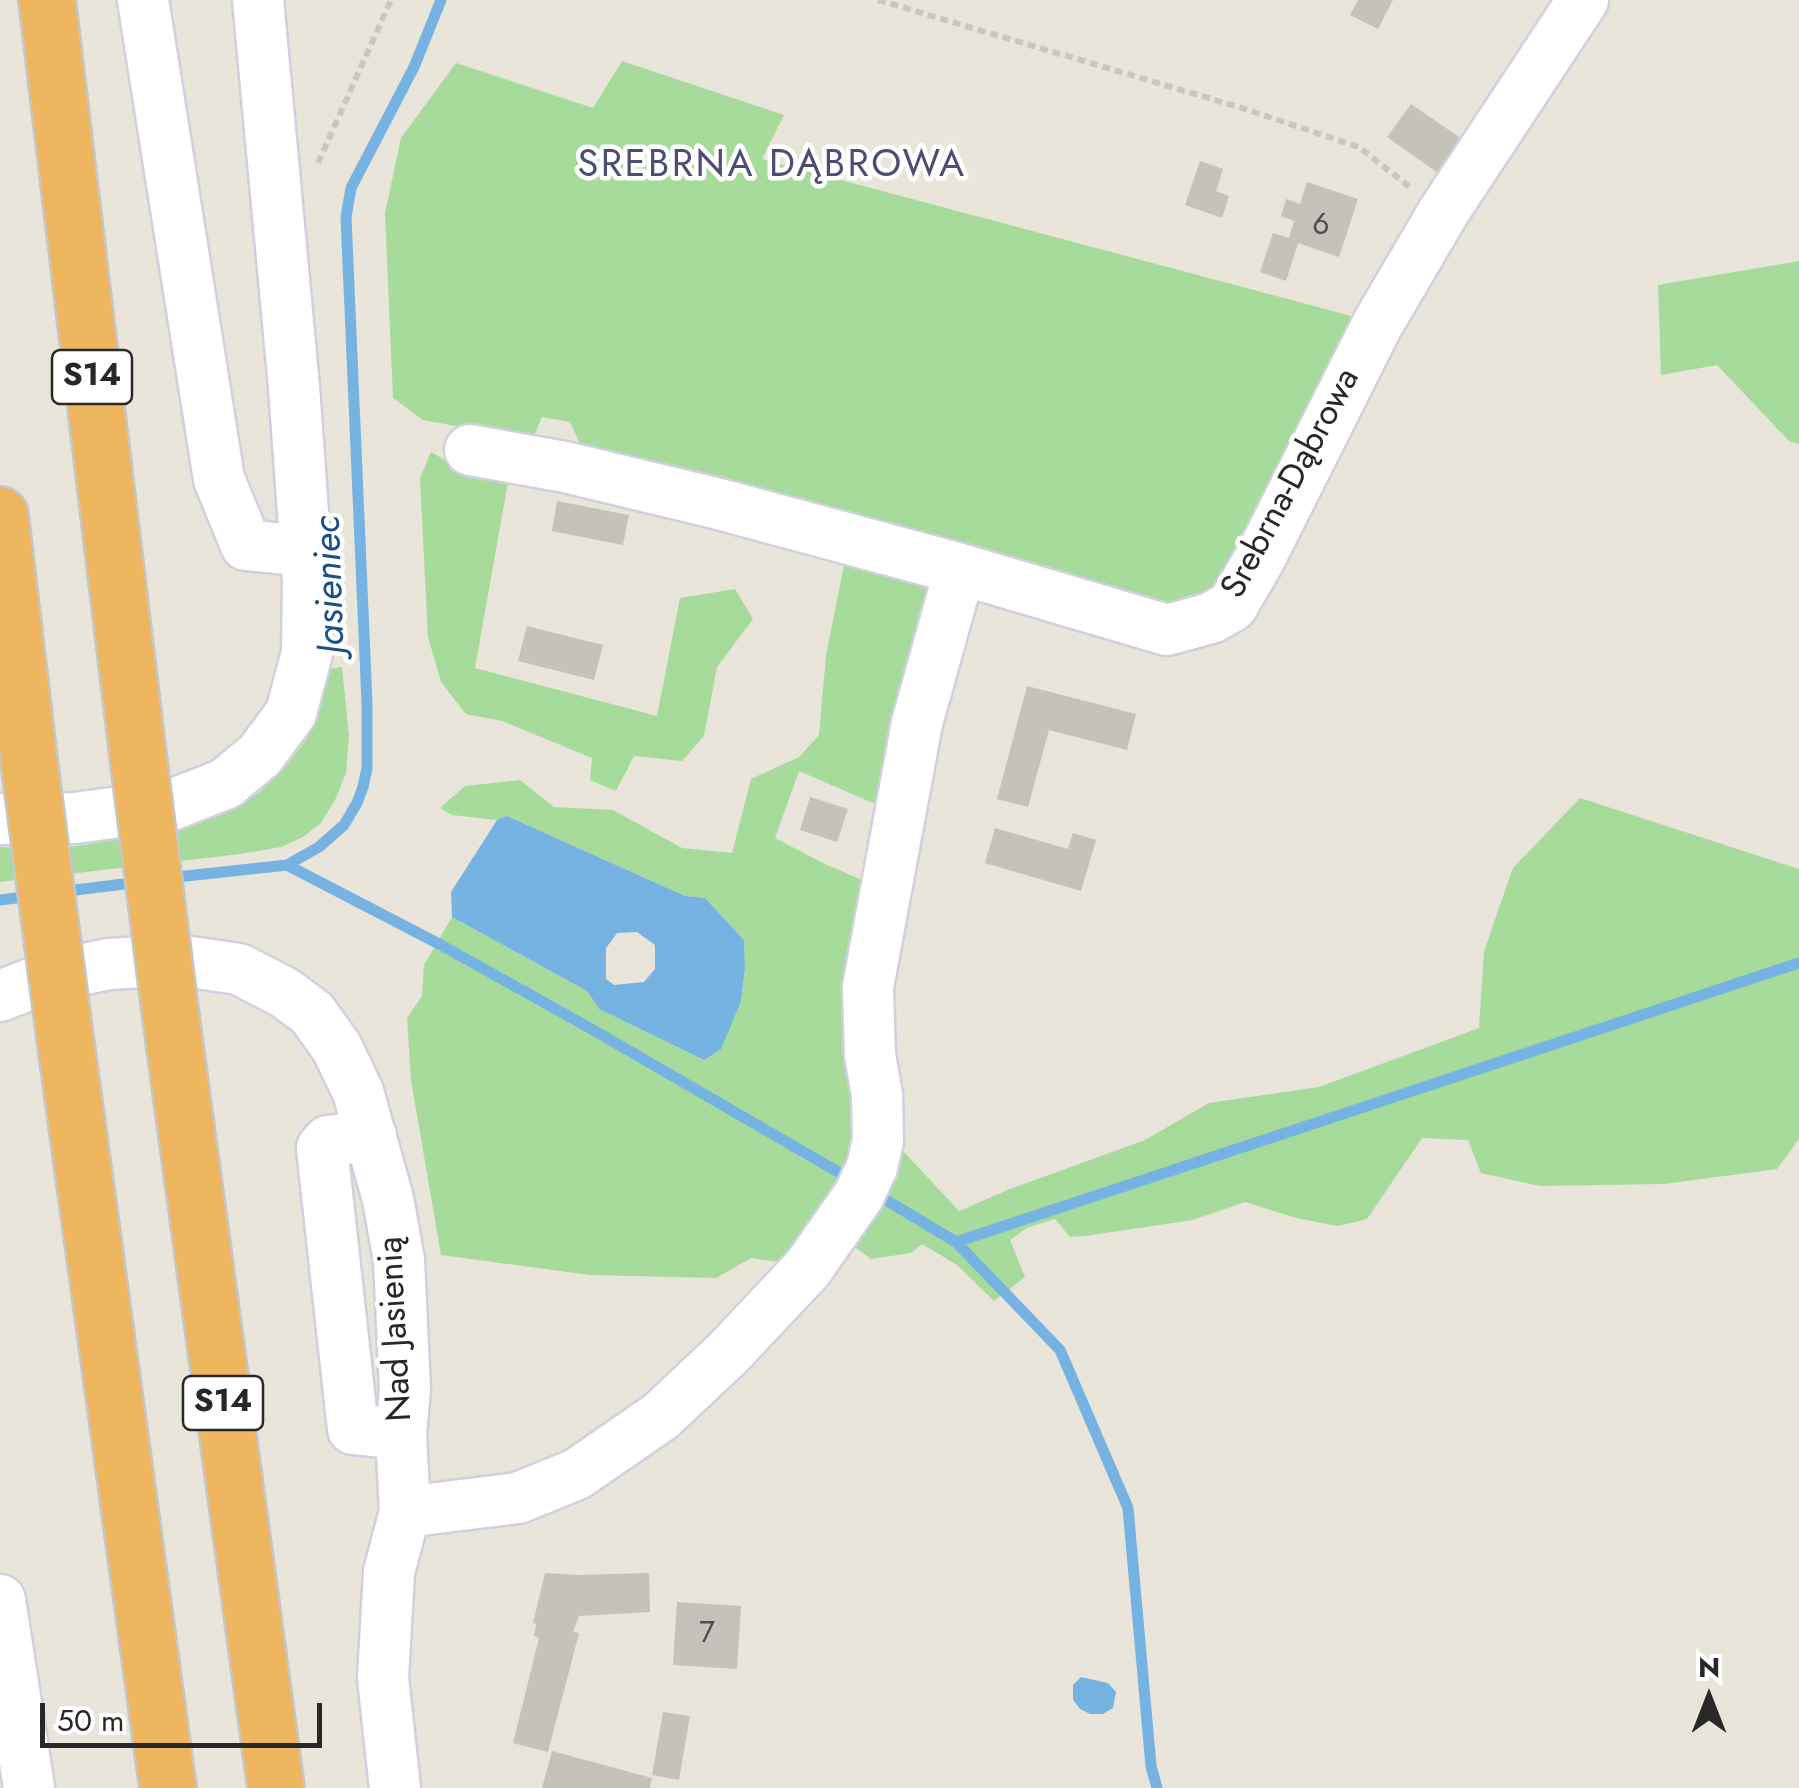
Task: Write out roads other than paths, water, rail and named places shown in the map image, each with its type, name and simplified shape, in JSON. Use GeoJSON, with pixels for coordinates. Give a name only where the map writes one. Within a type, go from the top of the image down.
{"type":"FeatureCollection","features":[{"type":"Feature","properties":{"kind":"highway","name":"S14"},"geometry":{"type":"LineString","coordinates":[[47,0],[171,1018],[276,1788]]}},
{"type":"Feature","properties":{"kind":"highway"},"geometry":{"type":"LineString","coordinates":[[0,516],[64,1030],[168,1788]]}},
{"type":"Feature","properties":{"kind":"street"},"geometry":{"type":"LineString","coordinates":[[143,0],[219,479],[246,545],[305,551]]}},
{"type":"Feature","properties":{"kind":"street"},"geometry":{"type":"LineString","coordinates":[[0,819],[75,818],[171,805],[225,784],[260,755],[290,713],[307,653],[308,582],[258,0]]}},
{"type":"Feature","properties":{"kind":"street","name":"Srebrna-Dąbrowa"},"geometry":{"type":"LineString","coordinates":[[470,450],[565,467],[700,500],[960,568],[1167,630],[1211,618],[1232,606],[1259,560],[1376,324],[1583,0]]}},
{"type":"Feature","properties":{"kind":"street"},"geometry":{"type":"LineString","coordinates":[[405,1512],[518,1498],[576,1474],[661,1416],[728,1353],[808,1268],[860,1195],[878,1140],[868,987],[917,723],[960,568]]}},
{"type":"Feature","properties":{"kind":"street","name":"Nad Jasienią"},"geometry":{"type":"LineString","coordinates":[[0,996],[51,976],[110,964],[177,960],[240,968],[312,1012],[337,1048],[358,1092],[388,1199],[399,1260],[405,1512],[389,1572],[382,1678],[395,1788]]}},
{"type":"Feature","properties":{"kind":"street"},"geometry":{"type":"LineString","coordinates":[[0,1600],[28,1788]]}},
{"type":"Feature","properties":{"kind":"water"},"geometry":{"type":"Polygon","coordinates":[[[507,816],[685,896],[705,898],[744,940],[741,1001],[721,1049],[704,1060],[599,1009],[587,991],[452,917],[451,892],[497,820],[507,816]],[[637,932],[617,933],[606,948],[606,979],[614,985],[644,982],[655,969],[655,945],[637,932]]]}},
{"type":"Feature","properties":{"kind":"water"},"geometry":{"type":"Polygon","coordinates":[[[1081,1677],[1108,1683],[1116,1692],[1113,1708],[1103,1714],[1080,1709],[1073,1700],[1073,1685],[1081,1677]]]}},
{"type":"Feature","properties":{"kind":"waterway","name":"Jasieniec"},"geometry":{"type":"LineString","coordinates":[[168,878],[287,865],[319,847],[344,825],[363,787],[367,768],[367,703],[346,217],[351,188],[414,67],[441,0]]}},
{"type":"Feature","properties":{"kind":"waterway"},"geometry":{"type":"LineString","coordinates":[[287,865],[441,945],[852,1180]]}},
{"type":"Feature","properties":{"kind":"waterway","name":"Jasieniec"},"geometry":{"type":"LineString","coordinates":[[59,892],[140,882]]}},
{"type":"Feature","properties":{"kind":"waterway","name":"Jasieniec"},"geometry":{"type":"LineString","coordinates":[[0,900],[31,896]]}},
{"type":"Feature","properties":{"kind":"waterway"},"geometry":{"type":"LineString","coordinates":[[956,1242],[1799,963]]}},
{"type":"Feature","properties":{"kind":"waterway"},"geometry":{"type":"LineString","coordinates":[[876,1194],[956,1242],[1060,1350],[1128,1508],[1151,1766],[1157,1788]]}},
{"type":"Feature","properties":{"kind":"district","name":"SREBRNA DĄBROWA"},"geometry":{"type":"Point","coordinates":[772,167]}}]}
